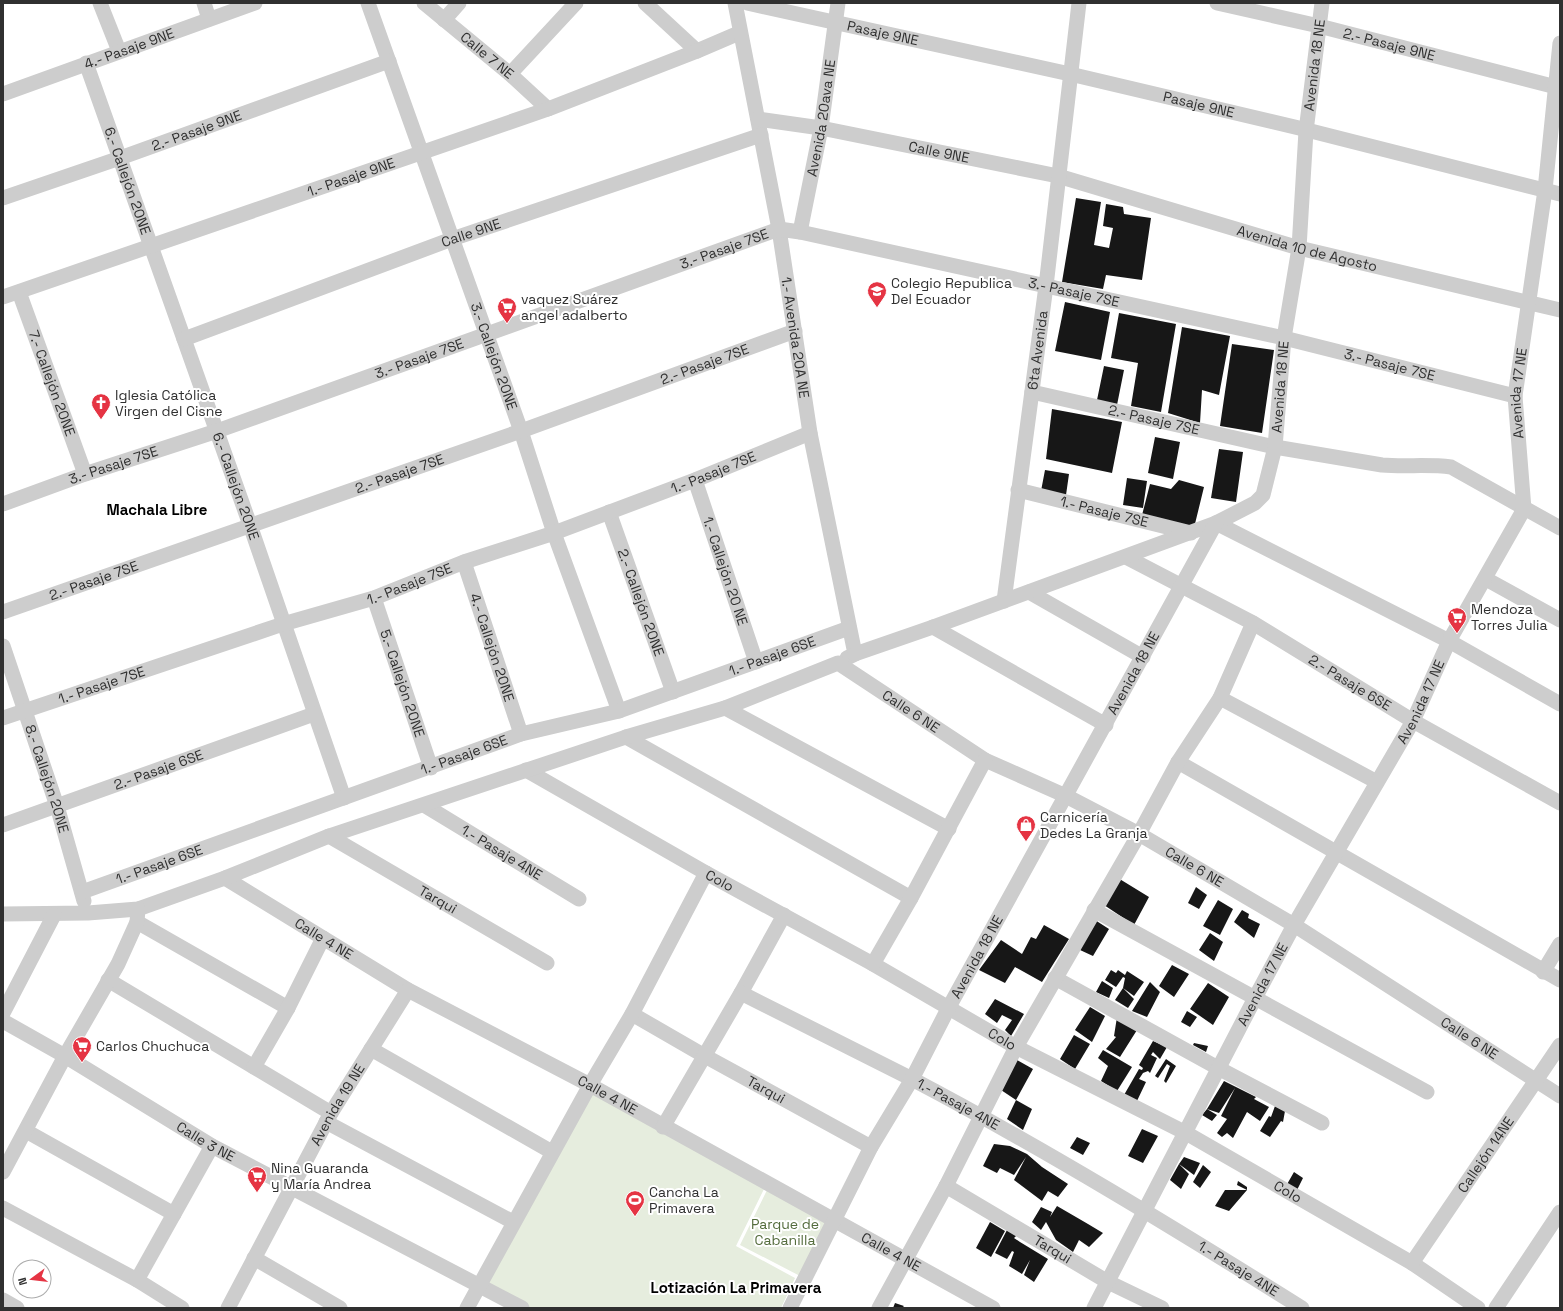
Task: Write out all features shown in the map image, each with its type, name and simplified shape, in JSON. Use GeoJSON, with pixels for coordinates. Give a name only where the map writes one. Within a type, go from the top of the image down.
{"type":"FeatureCollection","features":[{"type":"Feature","properties":{"kind":"street"},"geometry":{"type":"LineString","coordinates":[[100,3],[119,51]]}},
{"type":"Feature","properties":{"kind":"street"},"geometry":{"type":"LineString","coordinates":[[204,3],[209,19]]}},
{"type":"Feature","properties":{"kind":"street","name":"4.- Pasaje 9NE"},"geometry":{"type":"LineString","coordinates":[[3,94],[255,3]]}},
{"type":"Feature","properties":{"kind":"street","name":"3.- Callejón 20NE"},"geometry":{"type":"LineString","coordinates":[[368,3],[521,431],[554,533],[619,710]]}},
{"type":"Feature","properties":{"kind":"street","name":"Calle 7 NE"},"geometry":{"type":"LineString","coordinates":[[424,3],[510,74],[548,109]]}},
{"type":"Feature","properties":{"kind":"street"},"geometry":{"type":"LineString","coordinates":[[444,20],[459,3]]}},
{"type":"Feature","properties":{"kind":"street"},"geometry":{"type":"LineString","coordinates":[[510,74],[576,3]]}},
{"type":"Feature","properties":{"kind":"street"},"geometry":{"type":"LineString","coordinates":[[645,3],[697,51]]}},
{"type":"Feature","properties":{"kind":"street","name":"1.- Avenida 20A NE"},"geometry":{"type":"LineString","coordinates":[[734,3],[779,229],[810,432],[855,654]]}},
{"type":"Feature","properties":{"kind":"street","name":"Pasaje 9NE"},"geometry":{"type":"LineString","coordinates":[[747,3],[835,24],[1070,74],[1560,194]]}},
{"type":"Feature","properties":{"kind":"street","name":"Avenida 20ava NE"},"geometry":{"type":"LineString","coordinates":[[800,232],[821,128],[838,3]]}},
{"type":"Feature","properties":{"kind":"street","name":"6ta Avenida"},"geometry":{"type":"LineString","coordinates":[[1004,601],[1046,286],[1079,3]]}},
{"type":"Feature","properties":{"kind":"street","name":"2.- Pasaje 9NE"},"geometry":{"type":"LineString","coordinates":[[1217,3],[1319,26],[1557,88]]}},
{"type":"Feature","properties":{"kind":"street","name":"Avenida 18 NE"},"geometry":{"type":"LineString","coordinates":[[790,1308],[833,1219],[871,1147],[912,1079],[949,1007],[1216,524],[1255,503],[1263,495],[1275,447],[1284,338],[1299,248],[1306,131],[1322,3]]}},
{"type":"Feature","properties":{"kind":"street","name":"1.- Pasaje 9NE"},"geometry":{"type":"LineString","coordinates":[[3,297],[152,247],[548,109],[739,33]]}},
{"type":"Feature","properties":{"kind":"street","name":"Avenida 17 NE"},"geometry":{"type":"LineString","coordinates":[[1094,1308],[1294,925],[1337,854],[1413,721],[1449,641],[1486,579],[1524,509],[1515,396],[1545,190],[1557,88],[1560,43]]}},
{"type":"Feature","properties":{"kind":"street","name":"2.- Pasaje 9NE"},"geometry":{"type":"LineString","coordinates":[[3,198],[120,158],[389,61]]}},
{"type":"Feature","properties":{"kind":"street","name":"6.- Callejón 20NE"},"geometry":{"type":"LineString","coordinates":[[86,63],[250,525],[344,798]]}},
{"type":"Feature","properties":{"kind":"street","name":"Calle 9NE"},"geometry":{"type":"LineString","coordinates":[[758,119],[821,128],[1058,176]]}},
{"type":"Feature","properties":{"kind":"street","name":"Calle 9NE"},"geometry":{"type":"LineString","coordinates":[[184,338],[452,239],[761,135]]}},
{"type":"Feature","properties":{"kind":"street","name":"Avenida 10 de Agosto"},"geometry":{"type":"LineString","coordinates":[[1058,176],[1299,248],[1560,310]]}},
{"type":"Feature","properties":{"kind":"street","name":"3.- Pasaje 7SE"},"geometry":{"type":"LineString","coordinates":[[3,504],[84,474],[217,431],[779,229],[800,232],[1284,338],[1515,396]]}},
{"type":"Feature","properties":{"kind":"street","name":"7.- Callejón 20NE"},"geometry":{"type":"LineString","coordinates":[[19,292],[84,474]]}},
{"type":"Feature","properties":{"kind":"street","name":"2.- Pasaje 7SE"},"geometry":{"type":"LineString","coordinates":[[3,612],[521,431],[795,332]]}},
{"type":"Feature","properties":{"kind":"street","name":"2.- Pasaje 7SE"},"geometry":{"type":"LineString","coordinates":[[1032,392],[1275,447],[1382,465],[1398,466],[1431,464],[1451,467],[1524,509]]}},
{"type":"Feature","properties":{"kind":"street","name":"1.- Pasaje 7SE"},"geometry":{"type":"LineString","coordinates":[[3,718],[283,624],[374,598],[464,562],[554,533],[695,480],[810,432]]}},
{"type":"Feature","properties":{"kind":"street","name":"1.- Callejón 20 NE"},"geometry":{"type":"LineString","coordinates":[[695,480],[756,662]]}},
{"type":"Feature","properties":{"kind":"street","name":"1.- Pasaje 7SE"},"geometry":{"type":"LineString","coordinates":[[1018,490],[1191,533]]}},
{"type":"Feature","properties":{"kind":"street"},"geometry":{"type":"LineString","coordinates":[[1524,509],[1560,528]]}},
{"type":"Feature","properties":{"kind":"street","name":"2.- Callejón 20NE"},"geometry":{"type":"LineString","coordinates":[[609,512],[673,692]]}},
{"type":"Feature","properties":{"kind":"street"},"geometry":{"type":"LineString","coordinates":[[3,914],[88,913],[138,916],[225,878],[329,836],[626,736],[725,708],[819,669],[838,663],[855,654],[1216,524],[1449,641],[1560,704]]}},
{"type":"Feature","properties":{"kind":"street","name":"2.- Pasaje 6SE"},"geometry":{"type":"LineString","coordinates":[[1126,557],[1253,623],[1413,721],[1560,803]]}},
{"type":"Feature","properties":{"kind":"street","name":"4.- Callejón 20NE"},"geometry":{"type":"LineString","coordinates":[[464,562],[521,734]]}},
{"type":"Feature","properties":{"kind":"street"},"geometry":{"type":"LineString","coordinates":[[1486,579],[1560,620]]}},
{"type":"Feature","properties":{"kind":"street"},"geometry":{"type":"LineString","coordinates":[[1029,592],[1143,657]]}},
{"type":"Feature","properties":{"kind":"street","name":"5.- Callejón 20NE"},"geometry":{"type":"LineString","coordinates":[[374,598],[431,768]]}},
{"type":"Feature","properties":{"kind":"street"},"geometry":{"type":"LineString","coordinates":[[879,1308],[946,1186],[1016,1047],[1139,834],[1178,762],[1220,698],[1253,623]]}},
{"type":"Feature","properties":{"kind":"street"},"geometry":{"type":"LineString","coordinates":[[933,627],[1106,725]]}},
{"type":"Feature","properties":{"kind":"street","name":"1.- Pasaje 6SE"},"geometry":{"type":"LineString","coordinates":[[82,892],[431,768],[521,734],[619,710],[849,628]]}},
{"type":"Feature","properties":{"kind":"street","name":"8.- Callejón 20NE"},"geometry":{"type":"LineString","coordinates":[[3,646],[57,806],[88,913]]}},
{"type":"Feature","properties":{"kind":"street","name":"Calle 6 NE"},"geometry":{"type":"LineString","coordinates":[[838,663],[986,760],[1066,796],[1139,834],[1294,925],[1560,1096]]}},
{"type":"Feature","properties":{"kind":"street"},"geometry":{"type":"LineString","coordinates":[[1220,698],[1377,782]]}},
{"type":"Feature","properties":{"kind":"street"},"geometry":{"type":"LineString","coordinates":[[725,708],[949,829]]}},
{"type":"Feature","properties":{"kind":"street","name":"2.- Pasaje 6SE"},"geometry":{"type":"LineString","coordinates":[[3,825],[314,714]]}},
{"type":"Feature","properties":{"kind":"street"},"geometry":{"type":"LineString","coordinates":[[626,736],[912,898]]}},
{"type":"Feature","properties":{"kind":"street"},"geometry":{"type":"LineString","coordinates":[[873,964],[912,898],[986,760]]}},
{"type":"Feature","properties":{"kind":"street"},"geometry":{"type":"LineString","coordinates":[[1178,762],[1543,972],[1560,980]]}},
{"type":"Feature","properties":{"kind":"street","name":"Colo"},"geometry":{"type":"LineString","coordinates":[[526,770],[706,873],[873,964],[1016,1047],[1186,1133],[1412,1263],[1478,1308]]}},
{"type":"Feature","properties":{"kind":"street","name":"1.- Pasaje 4NE"},"geometry":{"type":"LineString","coordinates":[[424,805],[579,899]]}},
{"type":"Feature","properties":{"kind":"street","name":"Tarqui"},"geometry":{"type":"LineString","coordinates":[[329,836],[547,963]]}},
{"type":"Feature","properties":{"kind":"street"},"geometry":{"type":"LineString","coordinates":[[467,1308],[552,1152],[632,1014],[706,873]]}},
{"type":"Feature","properties":{"kind":"street","name":"Calle 4 NE"},"geometry":{"type":"LineString","coordinates":[[225,878],[408,990],[590,1085],[662,1127],[906,1258],[993,1308]]}},
{"type":"Feature","properties":{"kind":"street"},"geometry":{"type":"LineString","coordinates":[[1094,910],[1428,1092]]}},
{"type":"Feature","properties":{"kind":"street"},"geometry":{"type":"LineString","coordinates":[[3,1013],[54,914]]}},
{"type":"Feature","properties":{"kind":"street"},"geometry":{"type":"LineString","coordinates":[[662,1127],[703,1055],[741,993],[784,915]]}},
{"type":"Feature","properties":{"kind":"street"},"geometry":{"type":"LineString","coordinates":[[3,1172],[65,1056],[108,980],[138,916]]}},
{"type":"Feature","properties":{"kind":"street"},"geometry":{"type":"LineString","coordinates":[[138,916],[288,1008]]}},
{"type":"Feature","properties":{"kind":"street"},"geometry":{"type":"LineString","coordinates":[[254,1067],[288,1008],[323,938]]}},
{"type":"Feature","properties":{"kind":"street"},"geometry":{"type":"LineString","coordinates":[[1543,972],[1560,944]]}},
{"type":"Feature","properties":{"kind":"street"},"geometry":{"type":"LineString","coordinates":[[1055,978],[1218,1068],[1322,1123]]}},
{"type":"Feature","properties":{"kind":"street"},"geometry":{"type":"LineString","coordinates":[[108,980],[254,1067],[329,1118],[513,1222]]}},
{"type":"Feature","properties":{"kind":"street","name":"Avenida 19 NE"},"geometry":{"type":"LineString","coordinates":[[228,1308],[329,1118],[408,990]]}},
{"type":"Feature","properties":{"kind":"street","name":"1.- Pasaje 4NE"},"geometry":{"type":"LineString","coordinates":[[741,993],[912,1079],[1145,1210],[1302,1308]]}},
{"type":"Feature","properties":{"kind":"street","name":"Tarqui"},"geometry":{"type":"LineString","coordinates":[[632,1014],[703,1055],[871,1147]]}},
{"type":"Feature","properties":{"kind":"street","name":"Calle 3 NE"},"geometry":{"type":"LineString","coordinates":[[3,1021],[65,1056],[212,1146],[522,1308]]}},
{"type":"Feature","properties":{"kind":"street","name":"Callejón 14NE"},"geometry":{"type":"LineString","coordinates":[[1412,1263],[1560,1045]]}},
{"type":"Feature","properties":{"kind":"street"},"geometry":{"type":"LineString","coordinates":[[371,1050],[552,1152]]}},
{"type":"Feature","properties":{"kind":"street"},"geometry":{"type":"LineString","coordinates":[[26,1131],[174,1214]]}},
{"type":"Feature","properties":{"kind":"street"},"geometry":{"type":"LineString","coordinates":[[137,1280],[212,1146]]}},
{"type":"Feature","properties":{"kind":"street","name":"Tarqui"},"geometry":{"type":"LineString","coordinates":[[946,1186],[1108,1282],[1162,1308]]}},
{"type":"Feature","properties":{"kind":"street"},"geometry":{"type":"LineString","coordinates":[[3,1208],[137,1280],[182,1308]]}},
{"type":"Feature","properties":{"kind":"street"},"geometry":{"type":"LineString","coordinates":[[1496,1308],[1560,1212]]}},
{"type":"Feature","properties":{"kind":"street"},"geometry":{"type":"LineString","coordinates":[[254,1258],[340,1308]]}},
{"type":"Feature","properties":{"kind":"street"},"geometry":{"type":"LineString","coordinates":[[3,1300],[17,1308]]}},
{"type":"Feature","properties":{"kind":"green space","name":"Cancha La Primavera"},"geometry":{"type":"Polygon","coordinates":[[[592,1082],[765,1187],[736,1246],[795,1278],[781,1308],[528,1308],[484,1284],[592,1082]]]}},
{"type":"Feature","properties":{"kind":"green space","name":"Parque de Cabanilla"},"geometry":{"type":"Polygon","coordinates":[[[769,1186],[829,1221],[802,1277],[740,1245],[769,1186]]]}},
{"type":"Feature","properties":{"kind":"building"},"geometry":{"type":"Polygon","coordinates":[[[1076,198],[1101,202],[1094,245],[1109,248],[1113,228],[1103,226],[1106,204],[1123,207],[1124,214],[1151,218],[1142,280],[1106,275],[1103,289],[1062,282],[1076,198]]]}},
{"type":"Feature","properties":{"kind":"building"},"geometry":{"type":"Polygon","coordinates":[[[1065,302],[1110,312],[1101,360],[1055,351],[1065,302]]]}},
{"type":"Feature","properties":{"kind":"building"},"geometry":{"type":"Polygon","coordinates":[[[1119,313],[1176,324],[1161,412],[1131,406],[1138,363],[1111,358],[1119,313]]]}},
{"type":"Feature","properties":{"kind":"building"},"geometry":{"type":"Polygon","coordinates":[[[1182,327],[1230,336],[1219,395],[1202,390],[1200,423],[1168,413],[1182,327]]]}},
{"type":"Feature","properties":{"kind":"building"},"geometry":{"type":"Polygon","coordinates":[[[1232,344],[1274,350],[1262,433],[1220,426],[1232,344]]]}},
{"type":"Feature","properties":{"kind":"building"},"geometry":{"type":"Polygon","coordinates":[[[1104,366],[1124,370],[1117,405],[1097,400],[1104,366]]]}},
{"type":"Feature","properties":{"kind":"building"},"geometry":{"type":"Polygon","coordinates":[[[1052,409],[1122,422],[1112,473],[1046,459],[1052,409]]]}},
{"type":"Feature","properties":{"kind":"building"},"geometry":{"type":"Polygon","coordinates":[[[1155,437],[1180,442],[1173,479],[1148,473],[1155,437]]]}},
{"type":"Feature","properties":{"kind":"building"},"geometry":{"type":"Polygon","coordinates":[[[1219,449],[1243,452],[1236,502],[1211,498],[1219,449]]]}},
{"type":"Feature","properties":{"kind":"building"},"geometry":{"type":"Polygon","coordinates":[[[1045,470],[1069,474],[1066,495],[1041,491],[1045,470]]]}},
{"type":"Feature","properties":{"kind":"building"},"geometry":{"type":"Polygon","coordinates":[[[1127,478],[1147,481],[1143,508],[1123,505],[1127,478]]]}},
{"type":"Feature","properties":{"kind":"building"},"geometry":{"type":"Polygon","coordinates":[[[1179,480],[1204,487],[1193,532],[1141,519],[1150,484],[1171,489],[1179,480]]]}},
{"type":"Feature","properties":{"kind":"building"},"geometry":{"type":"Polygon","coordinates":[[[1118,878],[1149,897],[1134,925],[1104,905],[1118,878]]]}},
{"type":"Feature","properties":{"kind":"building"},"geometry":{"type":"Polygon","coordinates":[[[1196,887],[1207,895],[1199,909],[1188,903],[1196,887]]]}},
{"type":"Feature","properties":{"kind":"building"},"geometry":{"type":"Polygon","coordinates":[[[1218,900],[1233,909],[1220,935],[1203,926],[1218,900]]]}},
{"type":"Feature","properties":{"kind":"building"},"geometry":{"type":"Polygon","coordinates":[[[1242,910],[1249,914],[1248,918],[1260,924],[1254,938],[1234,922],[1242,910]]]}},
{"type":"Feature","properties":{"kind":"building"},"geometry":{"type":"Polygon","coordinates":[[[1095,920],[1109,929],[1093,956],[1080,950],[1095,920]]]}},
{"type":"Feature","properties":{"kind":"building"},"geometry":{"type":"Polygon","coordinates":[[[1044,925],[1069,939],[1042,982],[1015,967],[1005,983],[979,970],[1001,940],[1022,954],[1031,937],[1036,939],[1044,925]]]}},
{"type":"Feature","properties":{"kind":"building"},"geometry":{"type":"Polygon","coordinates":[[[1210,933],[1223,942],[1214,961],[1199,950],[1210,933]]]}},
{"type":"Feature","properties":{"kind":"building"},"geometry":{"type":"Polygon","coordinates":[[[1172,965],[1189,974],[1174,997],[1159,986],[1172,965]]]}},
{"type":"Feature","properties":{"kind":"building"},"geometry":{"type":"Polygon","coordinates":[[[1111,970],[1116,973],[1118,970],[1125,975],[1127,971],[1144,982],[1134,996],[1123,988],[1125,978],[1123,977],[1116,987],[1105,980],[1111,970]]]}},
{"type":"Feature","properties":{"kind":"building"},"geometry":{"type":"Polygon","coordinates":[[[1102,981],[1113,988],[1109,998],[1096,992],[1102,981]]]}},
{"type":"Feature","properties":{"kind":"building"},"geometry":{"type":"Polygon","coordinates":[[[1150,982],[1160,992],[1147,1017],[1132,1011],[1150,982]]]}},
{"type":"Feature","properties":{"kind":"building"},"geometry":{"type":"Polygon","coordinates":[[[1208,983],[1229,997],[1213,1025],[1190,1009],[1208,983]]]}},
{"type":"Feature","properties":{"kind":"building"},"geometry":{"type":"Polygon","coordinates":[[[1123,988],[1134,999],[1128,1008],[1115,1000],[1123,988]]]}},
{"type":"Feature","properties":{"kind":"building"},"geometry":{"type":"Polygon","coordinates":[[[995,999],[1024,1014],[1011,1036],[1005,1030],[1012,1020],[1002,1015],[997,1023],[985,1014],[995,999]]]}},
{"type":"Feature","properties":{"kind":"building"},"geometry":{"type":"Polygon","coordinates":[[[1090,1007],[1105,1016],[1092,1042],[1075,1030],[1090,1007]]]}},
{"type":"Feature","properties":{"kind":"building"},"geometry":{"type":"Polygon","coordinates":[[[1187,1011],[1197,1017],[1190,1027],[1181,1022],[1187,1011]]]}},
{"type":"Feature","properties":{"kind":"building"},"geometry":{"type":"Polygon","coordinates":[[[1117,1017],[1137,1030],[1120,1057],[1106,1049],[1116,1037],[1114,1036],[1117,1017]]]}},
{"type":"Feature","properties":{"kind":"building"},"geometry":{"type":"Polygon","coordinates":[[[1074,1035],[1090,1044],[1075,1069],[1060,1059],[1074,1035]]]}},
{"type":"Feature","properties":{"kind":"building"},"geometry":{"type":"Polygon","coordinates":[[[1153,1041],[1167,1047],[1160,1059],[1153,1052],[1151,1055],[1157,1058],[1150,1073],[1148,1071],[1143,1073],[1139,1079],[1146,1082],[1136,1103],[1124,1095],[1139,1069],[1142,1070],[1143,1068],[1139,1065],[1153,1041]]]}},
{"type":"Feature","properties":{"kind":"building"},"geometry":{"type":"Polygon","coordinates":[[[1194,1043],[1208,1046],[1206,1052],[1193,1045],[1194,1043]]]}},
{"type":"Feature","properties":{"kind":"building"},"geometry":{"type":"Polygon","coordinates":[[[1103,1050],[1132,1067],[1117,1091],[1101,1081],[1108,1066],[1098,1058],[1103,1050]]]}},
{"type":"Feature","properties":{"kind":"building"},"geometry":{"type":"Polygon","coordinates":[[[1166,1059],[1176,1066],[1166,1083],[1164,1081],[1170,1066],[1167,1064],[1158,1078],[1155,1076],[1166,1059]]]}},
{"type":"Feature","properties":{"kind":"building"},"geometry":{"type":"Polygon","coordinates":[[[1017,1060],[1033,1069],[1016,1100],[1001,1090],[1017,1060]]]}},
{"type":"Feature","properties":{"kind":"building"},"geometry":{"type":"Polygon","coordinates":[[[1224,1081],[1256,1097],[1254,1099],[1269,1107],[1260,1121],[1247,1112],[1233,1138],[1227,1133],[1222,1137],[1217,1133],[1227,1119],[1221,1116],[1235,1088],[1219,1113],[1207,1109],[1224,1081]]]}},
{"type":"Feature","properties":{"kind":"building"},"geometry":{"type":"Polygon","coordinates":[[[1016,1100],[1032,1109],[1023,1130],[1007,1119],[1016,1100]]]}},
{"type":"Feature","properties":{"kind":"building"},"geometry":{"type":"Polygon","coordinates":[[[1275,1106],[1285,1111],[1283,1122],[1281,1121],[1270,1137],[1260,1131],[1269,1116],[1271,1117],[1275,1106]]]}},
{"type":"Feature","properties":{"kind":"building"},"geometry":{"type":"Polygon","coordinates":[[[1207,1109],[1217,1115],[1212,1121],[1202,1115],[1207,1109]]]}},
{"type":"Feature","properties":{"kind":"building"},"geometry":{"type":"Polygon","coordinates":[[[1142,1129],[1158,1136],[1143,1163],[1128,1156],[1142,1129]]]}},
{"type":"Feature","properties":{"kind":"building"},"geometry":{"type":"Polygon","coordinates":[[[1077,1137],[1090,1143],[1083,1155],[1070,1148],[1077,1137]]]}},
{"type":"Feature","properties":{"kind":"building"},"geometry":{"type":"Polygon","coordinates":[[[994,1144],[1010,1146],[1027,1154],[1042,1167],[1068,1184],[1058,1197],[1048,1191],[1042,1201],[1014,1180],[1026,1157],[1014,1175],[1000,1168],[997,1173],[983,1166],[994,1144]]]}},
{"type":"Feature","properties":{"kind":"building"},"geometry":{"type":"Polygon","coordinates":[[[1184,1157],[1200,1163],[1194,1175],[1179,1164],[1184,1157]]]}},
{"type":"Feature","properties":{"kind":"building"},"geometry":{"type":"Polygon","coordinates":[[[1179,1164],[1189,1174],[1181,1189],[1170,1180],[1179,1164]]]}},
{"type":"Feature","properties":{"kind":"building"},"geometry":{"type":"Polygon","coordinates":[[[1203,1165],[1211,1172],[1200,1188],[1193,1182],[1203,1165]]]}},
{"type":"Feature","properties":{"kind":"building"},"geometry":{"type":"Polygon","coordinates":[[[1294,1172],[1303,1178],[1296,1192],[1286,1186],[1294,1172]]]}},
{"type":"Feature","properties":{"kind":"building"},"geometry":{"type":"Polygon","coordinates":[[[1238,1181],[1247,1187],[1247,1190],[1237,1185],[1238,1181]]]}},
{"type":"Feature","properties":{"kind":"building"},"geometry":{"type":"Polygon","coordinates":[[[1225,1190],[1247,1190],[1229,1211],[1215,1206],[1225,1190]]]}},
{"type":"Feature","properties":{"kind":"building"},"geometry":{"type":"Polygon","coordinates":[[[1057,1206],[1103,1233],[1089,1247],[1079,1240],[1073,1252],[1056,1240],[1046,1222],[1041,1230],[1032,1222],[1041,1207],[1052,1212],[1050,1217],[1057,1206]]]}},
{"type":"Feature","properties":{"kind":"building"},"geometry":{"type":"Polygon","coordinates":[[[990,1222],[1005,1231],[991,1257],[976,1248],[990,1222]]]}},
{"type":"Feature","properties":{"kind":"building"},"geometry":{"type":"Polygon","coordinates":[[[1007,1230],[1017,1235],[1014,1238],[1048,1259],[1034,1282],[1024,1275],[1030,1260],[1022,1274],[1009,1266],[1014,1252],[1012,1251],[1007,1259],[995,1253],[1007,1230]]]}},
{"type":"Feature","properties":{"kind":"building"},"geometry":{"type":"Polygon","coordinates":[[[895,1303],[904,1306],[902,1308],[893,1308],[895,1303]]]}},
{"type":"Feature","properties":{"kind":"place","name":"Colegio Republica Del Ecuador"},"geometry":{"type":"Point","coordinates":[877,308]}},
{"type":"Feature","properties":{"kind":"place","name":"vaquez Suárez angel adalberto"},"geometry":{"type":"Point","coordinates":[507,324]}},
{"type":"Feature","properties":{"kind":"place","name":"Iglesia Católica Virgen del Cisne"},"geometry":{"type":"Point","coordinates":[101,420]}},
{"type":"Feature","properties":{"kind":"place","name":"Mendoza Torres Julia"},"geometry":{"type":"Point","coordinates":[1457,634]}},
{"type":"Feature","properties":{"kind":"place","name":"Carnicería Dedes La Granja"},"geometry":{"type":"Point","coordinates":[1026,842]}},
{"type":"Feature","properties":{"kind":"place","name":"Carlos Chuchuca"},"geometry":{"type":"Point","coordinates":[82,1063]}},
{"type":"Feature","properties":{"kind":"place","name":"Nina Guaranda y María Andrea"},"geometry":{"type":"Point","coordinates":[257,1193]}},
{"type":"Feature","properties":{"kind":"place","name":"Cancha La Primavera"},"geometry":{"type":"Point","coordinates":[635,1217]}},
{"type":"Feature","properties":{"kind":"district","name":"Machala Libre"},"geometry":{"type":"Point","coordinates":[157,509]}},
{"type":"Feature","properties":{"kind":"district","name":"Lotización La Primavera"},"geometry":{"type":"Point","coordinates":[736,1287]}}]}
